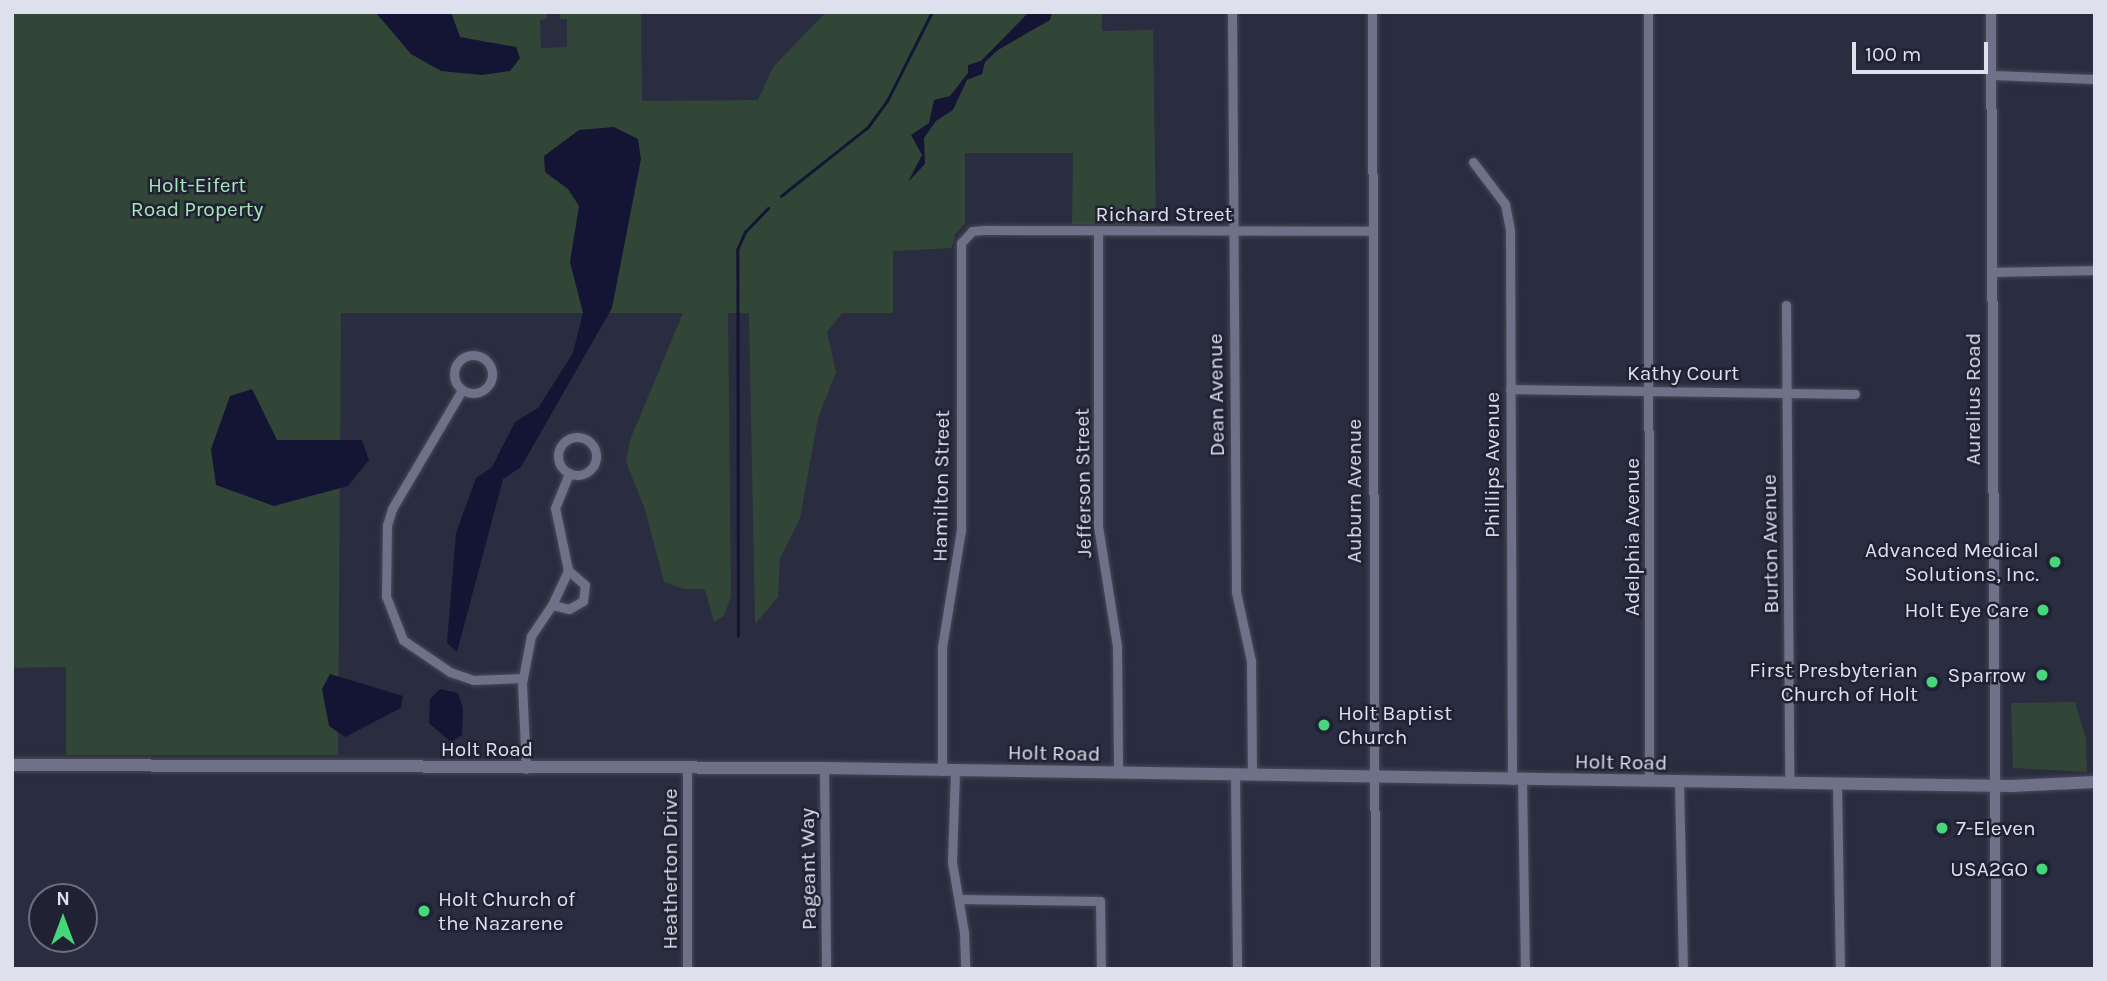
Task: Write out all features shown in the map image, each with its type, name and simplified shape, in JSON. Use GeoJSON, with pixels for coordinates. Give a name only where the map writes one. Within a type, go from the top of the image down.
{"type":"FeatureCollection","features":[{"type":"Feature","properties":{"kind":"main road","name":"Holt Road"},"geometry":{"type":"LineString","coordinates":[[12,765],[526,769],[824,768],[1994,786],[2095,782]]}},
{"type":"Feature","properties":{"kind":"street","name":"Dean Avenue"},"geometry":{"type":"LineString","coordinates":[[1232,12],[1236,592],[1251,661],[1252,775]]}},
{"type":"Feature","properties":{"kind":"street","name":"Auburn Avenue"},"geometry":{"type":"LineString","coordinates":[[1372,12],[1375,969]]}},
{"type":"Feature","properties":{"kind":"street","name":"Adelphia Avenue"},"geometry":{"type":"LineString","coordinates":[[1648,12],[1649,781]]}},
{"type":"Feature","properties":{"kind":"street","name":"Aurelius Road"},"geometry":{"type":"LineString","coordinates":[[1991,12],[1996,969]]}},
{"type":"Feature","properties":{"kind":"street"},"geometry":{"type":"LineString","coordinates":[[1991,75],[2095,79]]}},
{"type":"Feature","properties":{"kind":"street","name":"Phillips Avenue"},"geometry":{"type":"LineString","coordinates":[[1473,162],[1505,204],[1508,216],[1517,780],[1525,969]]}},
{"type":"Feature","properties":{"kind":"street","name":"Richard Street"},"geometry":{"type":"LineString","coordinates":[[961,243],[972,231],[984,230],[1371,231]]}},
{"type":"Feature","properties":{"kind":"street","name":"Jefferson Street"},"geometry":{"type":"LineString","coordinates":[[1098,232],[1098,526],[1117,646],[1118,773]]}},
{"type":"Feature","properties":{"kind":"street","name":"Hamilton Street"},"geometry":{"type":"LineString","coordinates":[[961,243],[961,530],[942,647],[952,862],[959,899],[965,969]]}},
{"type":"Feature","properties":{"kind":"street"},"geometry":{"type":"LineString","coordinates":[[1991,272],[2095,270]]}},
{"type":"Feature","properties":{"kind":"street","name":"Burton Avenue"},"geometry":{"type":"LineString","coordinates":[[1786,305],[1789,783]]}},
{"type":"Feature","properties":{"kind":"street"},"geometry":{"type":"LineString","coordinates":[[469,355],[486,360],[492,376],[487,387],[476,393],[462,390],[454,381],[456,364],[469,355]]}},
{"type":"Feature","properties":{"kind":"street","name":"Kathy Court"},"geometry":{"type":"LineString","coordinates":[[1510,389],[1855,394]]}},
{"type":"Feature","properties":{"kind":"street"},"geometry":{"type":"LineString","coordinates":[[462,390],[389,517],[386,596],[403,640],[450,672],[472,680],[523,678]]}},
{"type":"Feature","properties":{"kind":"street"},"geometry":{"type":"LineString","coordinates":[[570,439],[587,440],[595,450],[595,462],[581,474],[569,473],[561,464],[561,447],[570,439]]}},
{"type":"Feature","properties":{"kind":"street"},"geometry":{"type":"LineString","coordinates":[[526,769],[523,678],[531,636],[552,605],[568,570],[555,508],[569,473]]}},
{"type":"Feature","properties":{"kind":"street"},"geometry":{"type":"LineString","coordinates":[[552,605],[569,609],[583,601],[585,585],[568,570]]}},
{"type":"Feature","properties":{"kind":"street","name":"Pageant Way"},"geometry":{"type":"LineString","coordinates":[[824,768],[826,969]]}},
{"type":"Feature","properties":{"kind":"street","name":"Heatherton Drive"},"geometry":{"type":"LineString","coordinates":[[687,769],[687,969]]}},
{"type":"Feature","properties":{"kind":"street"},"geometry":{"type":"LineString","coordinates":[[1235,775],[1237,969]]}},
{"type":"Feature","properties":{"kind":"street"},"geometry":{"type":"LineString","coordinates":[[1679,782],[1683,969]]}},
{"type":"Feature","properties":{"kind":"street"},"geometry":{"type":"LineString","coordinates":[[1837,784],[1840,969]]}},
{"type":"Feature","properties":{"kind":"street"},"geometry":{"type":"LineString","coordinates":[[959,899],[1100,901],[1101,969]]}},
{"type":"Feature","properties":{"kind":"green space","name":"Holt-Eifert Road Property"},"geometry":{"type":"Polygon","coordinates":[[[12,12],[548,12],[546,19],[540,20],[541,48],[567,47],[567,19],[559,19],[561,12],[641,12],[642,101],[758,100],[773,67],[826,12],[1102,12],[1102,31],[1153,30],[1156,225],[1072,224],[1073,153],[965,153],[965,224],[955,234],[952,248],[893,251],[893,313],[842,313],[827,332],[836,372],[818,418],[800,518],[780,559],[778,597],[755,624],[749,313],[728,313],[731,596],[724,616],[714,622],[705,589],[683,589],[664,582],[645,509],[626,462],[630,440],[683,313],[341,313],[338,755],[66,755],[66,667],[12,668],[12,12]]]}},
{"type":"Feature","properties":{"kind":"green space"},"geometry":{"type":"Polygon","coordinates":[[[2075,702],[2086,739],[2087,772],[2013,768],[2011,703],[2075,702]]]}},
{"type":"Feature","properties":{"kind":"shaded area"},"geometry":{"type":"Polygon","coordinates":[[[451,12],[460,37],[516,47],[520,58],[510,71],[482,75],[441,71],[411,54],[377,14],[451,12]]]}},
{"type":"Feature","properties":{"kind":"shaded area"},"geometry":{"type":"Polygon","coordinates":[[[1029,12],[1052,12],[1050,20],[998,50],[985,62],[982,74],[967,80],[953,110],[936,121],[924,138],[925,164],[908,182],[922,155],[911,135],[929,123],[934,100],[950,96],[968,73],[968,65],[981,61],[1029,12]]]}},
{"type":"Feature","properties":{"kind":"shaded area"},"geometry":{"type":"Polygon","coordinates":[[[614,127],[638,139],[641,159],[612,308],[521,467],[503,479],[457,652],[447,643],[456,533],[476,478],[492,467],[515,422],[538,408],[573,353],[583,313],[570,262],[579,206],[568,189],[545,172],[544,156],[579,130],[614,127]]]}},
{"type":"Feature","properties":{"kind":"shaded area"},"geometry":{"type":"Polygon","coordinates":[[[252,389],[277,440],[362,440],[369,460],[348,486],[274,506],[216,485],[211,449],[230,396],[252,389]]]}},
{"type":"Feature","properties":{"kind":"shaded area"},"geometry":{"type":"Polygon","coordinates":[[[330,674],[403,696],[401,708],[345,737],[329,726],[322,689],[330,674]]]}},
{"type":"Feature","properties":{"kind":"shaded area"},"geometry":{"type":"Polygon","coordinates":[[[440,689],[458,693],[463,709],[462,735],[451,742],[429,723],[430,699],[440,689]]]}},
{"type":"Feature","properties":{"kind":"waterway"},"geometry":{"type":"LineString","coordinates":[[781,196],[868,127],[887,101],[932,12]]}},
{"type":"Feature","properties":{"kind":"waterway"},"geometry":{"type":"LineString","coordinates":[[738,636],[737,250],[745,232],[768,208]]}},
{"type":"Feature","properties":{"kind":"place","name":"Advanced Medical Solutions, Inc."},"geometry":{"type":"Point","coordinates":[2055,562]}},
{"type":"Feature","properties":{"kind":"place","name":"Holt Eye Care"},"geometry":{"type":"Point","coordinates":[2043,610]}},
{"type":"Feature","properties":{"kind":"place","name":"Sparrow"},"geometry":{"type":"Point","coordinates":[2042,675]}},
{"type":"Feature","properties":{"kind":"place","name":"First Presbyterian Church of Holt"},"geometry":{"type":"Point","coordinates":[1932,682]}},
{"type":"Feature","properties":{"kind":"place","name":"Holt Baptist Church"},"geometry":{"type":"Point","coordinates":[1324,725]}},
{"type":"Feature","properties":{"kind":"place","name":"7-Eleven"},"geometry":{"type":"Point","coordinates":[1942,828]}},
{"type":"Feature","properties":{"kind":"place","name":"USA2GO"},"geometry":{"type":"Point","coordinates":[2042,869]}},
{"type":"Feature","properties":{"kind":"place","name":"Holt Church of the Nazarene"},"geometry":{"type":"Point","coordinates":[424,911]}}]}
